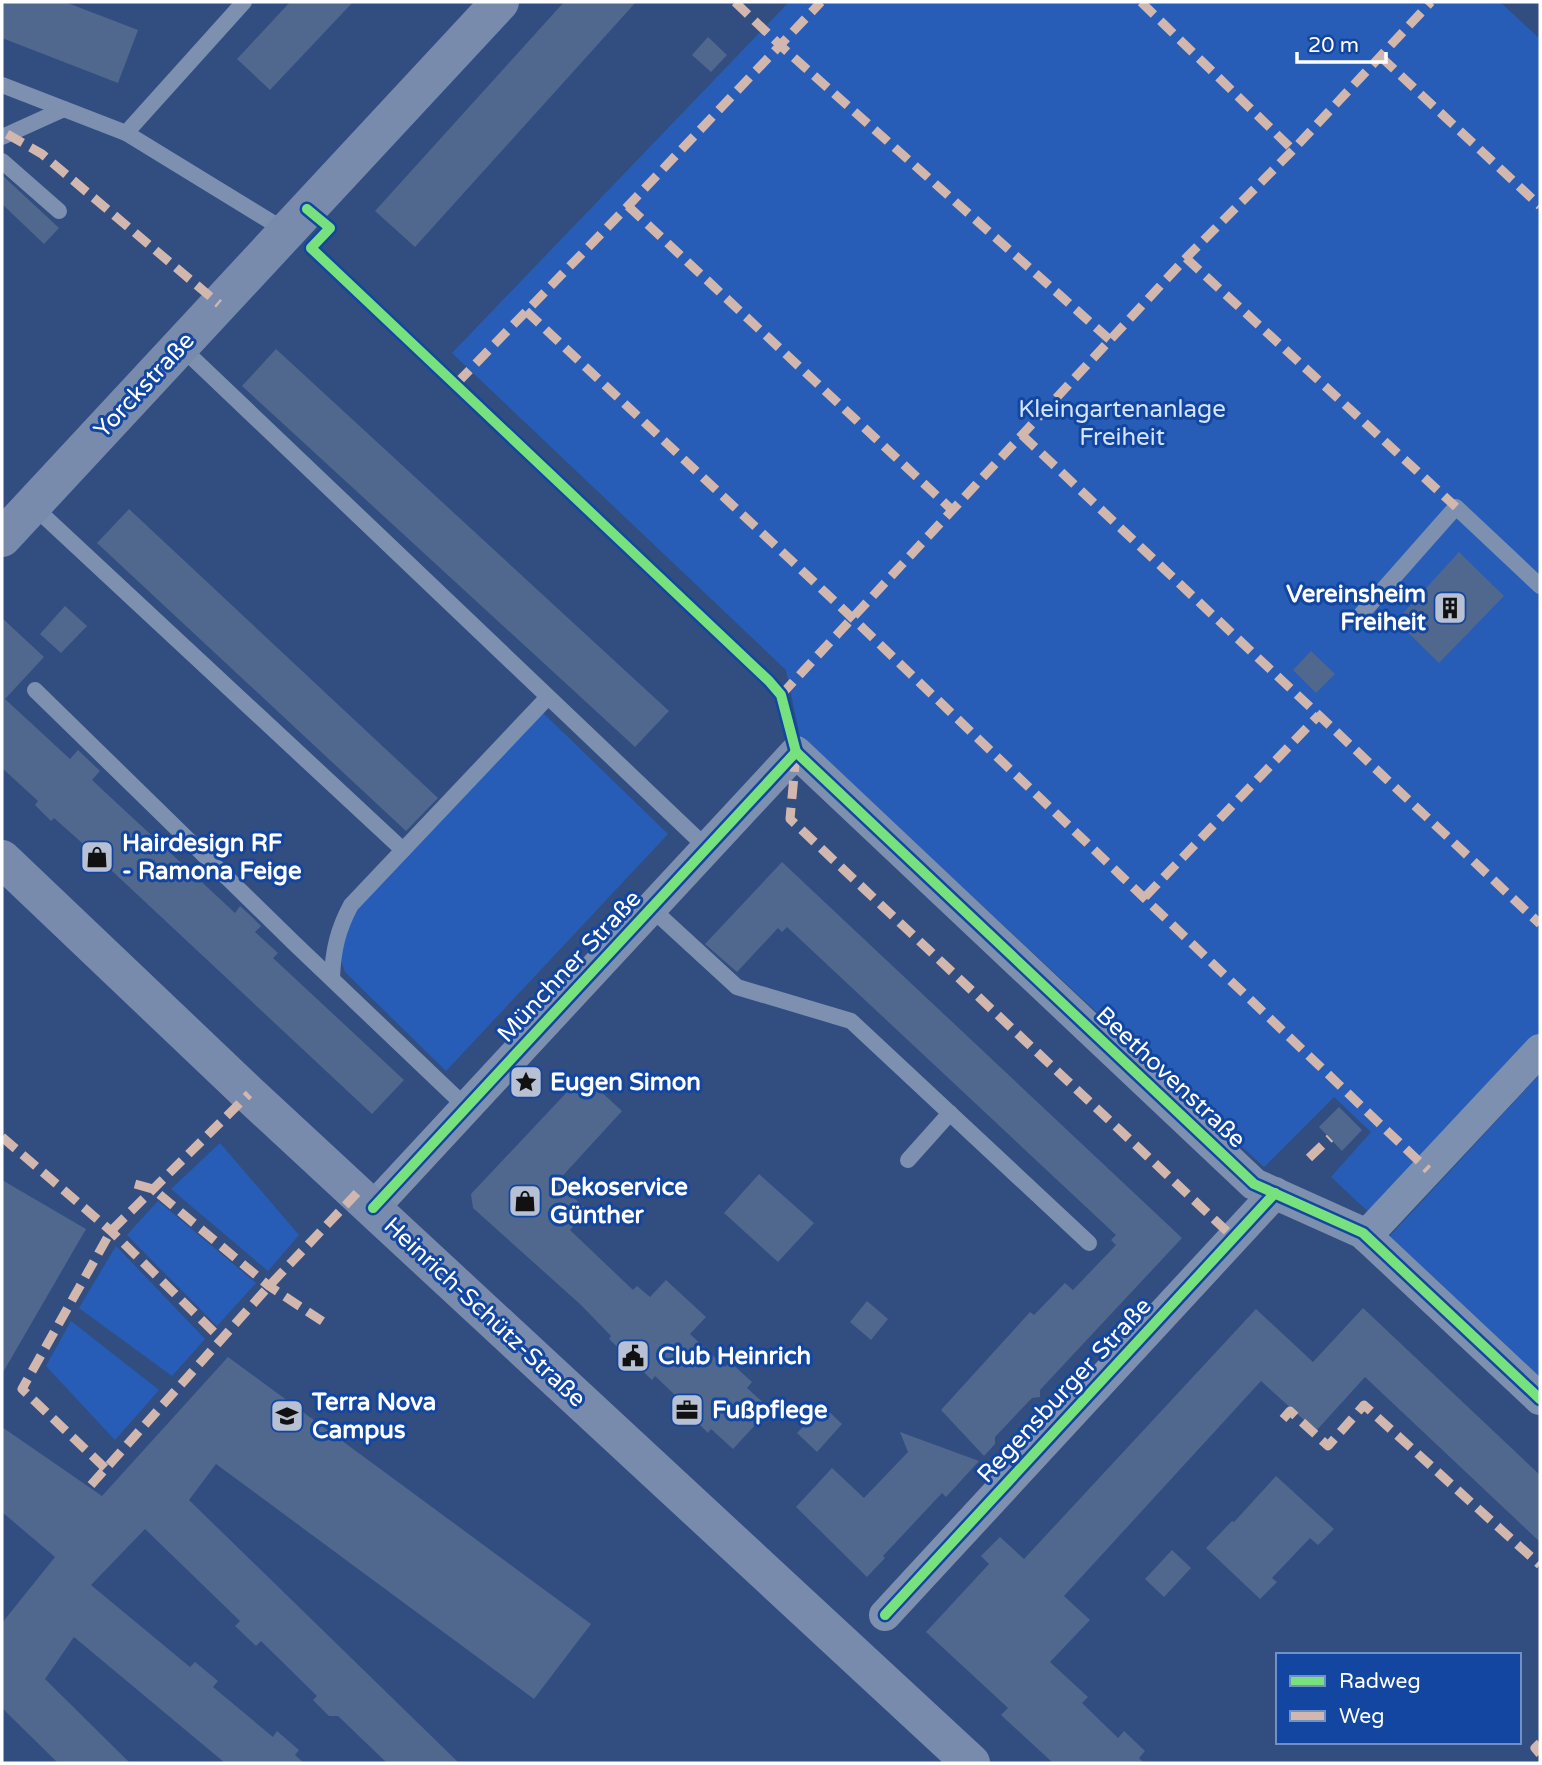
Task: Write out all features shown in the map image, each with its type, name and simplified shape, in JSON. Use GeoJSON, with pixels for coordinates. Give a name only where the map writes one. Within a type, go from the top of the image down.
{"type":"FeatureCollection","features":[{"type":"Feature","properties":{"kind":"main road","name":"Yorckstraße"},"geometry":{"type":"LineString","coordinates":[[2,538],[500,2]]}},
{"type":"Feature","properties":{"kind":"main road","name":"Heinrich-Schütz-Straße"},"geometry":{"type":"LineString","coordinates":[[2,859],[373,1208],[971,1763]]}},
{"type":"Feature","properties":{"kind":"street","name":"Münchner Straße"},"geometry":{"type":"LineString","coordinates":[[373,1208],[796,752]]}},
{"type":"Feature","properties":{"kind":"street","name":"Beethovenstraße"},"geometry":{"type":"LineString","coordinates":[[796,752],[1254,1184],[1366,1236],[1540,1399]]}},
{"type":"Feature","properties":{"kind":"street"},"geometry":{"type":"LineString","coordinates":[[1366,1236],[1540,1050]]}},
{"type":"Feature","properties":{"kind":"street","name":"Regensburger Straße"},"geometry":{"type":"LineString","coordinates":[[885,1615],[1275,1193]]}},
{"type":"Feature","properties":{"kind":"lane"},"geometry":{"type":"LineString","coordinates":[[126,133],[243,2]]}},
{"type":"Feature","properties":{"kind":"lane"},"geometry":{"type":"LineString","coordinates":[[2,85],[126,133],[286,231]]}},
{"type":"Feature","properties":{"kind":"lane"},"geometry":{"type":"LineString","coordinates":[[3,136],[64,109]]}},
{"type":"Feature","properties":{"kind":"lane"},"geometry":{"type":"LineString","coordinates":[[2,161],[59,211]]}},
{"type":"Feature","properties":{"kind":"lane"},"geometry":{"type":"LineString","coordinates":[[180,346],[707,848]]}},
{"type":"Feature","properties":{"kind":"lane"},"geometry":{"type":"LineString","coordinates":[[32,505],[403,850]]}},
{"type":"Feature","properties":{"kind":"lane"},"geometry":{"type":"LineString","coordinates":[[1357,619],[1456,507],[1540,586]]}},
{"type":"Feature","properties":{"kind":"lane"},"geometry":{"type":"LineString","coordinates":[[35,690],[466,1107]]}},
{"type":"Feature","properties":{"kind":"lane"},"geometry":{"type":"LineString","coordinates":[[332,978],[332,953],[339,927],[351,905],[548,697]]}},
{"type":"Feature","properties":{"kind":"lane"},"geometry":{"type":"LineString","coordinates":[[651,908],[737,986],[851,1021],[1088,1242]]}},
{"type":"Feature","properties":{"kind":"lane"},"geometry":{"type":"LineString","coordinates":[[908,1160],[950,1113]]}},
{"type":"Feature","properties":{"kind":"green space","name":"Kleingartenanlage Freiheit"},"geometry":{"type":"Polygon","coordinates":[[[789,2],[1500,2],[1540,39],[1540,1040],[1375,1218],[1331,1177],[1371,1132],[1334,1097],[1264,1167],[800,737],[786,670],[452,353],[789,2]]]}},
{"type":"Feature","properties":{"kind":"green space"},"geometry":{"type":"Polygon","coordinates":[[[537,707],[668,834],[446,1071],[345,972],[337,949],[340,928],[537,707]]]}},
{"type":"Feature","properties":{"kind":"green space"},"geometry":{"type":"Polygon","coordinates":[[[1540,1074],[1540,1378],[1389,1237],[1540,1074]]]}},
{"type":"Feature","properties":{"kind":"green space"},"geometry":{"type":"Polygon","coordinates":[[[220,1143],[299,1235],[268,1271],[171,1189],[220,1143]]]}},
{"type":"Feature","properties":{"kind":"green space"},"geometry":{"type":"Polygon","coordinates":[[[158,1201],[256,1283],[217,1326],[127,1235],[158,1201]]]}},
{"type":"Feature","properties":{"kind":"green space"},"geometry":{"type":"Polygon","coordinates":[[[116,1246],[205,1339],[172,1376],[79,1308],[116,1246]]]}},
{"type":"Feature","properties":{"kind":"green space"},"geometry":{"type":"Polygon","coordinates":[[[71,1321],[159,1390],[115,1440],[46,1366],[71,1321]]]}},
{"type":"Feature","properties":{"kind":"building"},"geometry":{"type":"Polygon","coordinates":[[[2,2],[65,2],[138,30],[118,83],[2,38],[2,2]]]}},
{"type":"Feature","properties":{"kind":"building"},"geometry":{"type":"Polygon","coordinates":[[[290,2],[353,2],[270,90],[237,59],[290,2]]]}},
{"type":"Feature","properties":{"kind":"building"},"geometry":{"type":"Polygon","coordinates":[[[564,2],[636,2],[415,247],[375,211],[564,2]]]}},
{"type":"Feature","properties":{"kind":"building"},"geometry":{"type":"Polygon","coordinates":[[[708,37],[727,55],[711,72],[692,55],[708,37]]]}},
{"type":"Feature","properties":{"kind":"building"},"geometry":{"type":"Polygon","coordinates":[[[2,175],[59,228],[44,244],[2,204],[2,175]]]}},
{"type":"Feature","properties":{"kind":"building"},"geometry":{"type":"Polygon","coordinates":[[[276,349],[669,711],[635,747],[242,386],[276,349]]]}},
{"type":"Feature","properties":{"kind":"building"},"geometry":{"type":"Polygon","coordinates":[[[129,509],[438,798],[406,831],[97,543],[129,509]]]}},
{"type":"Feature","properties":{"kind":"building","name":"Vereinsheim Freiheit"},"geometry":{"type":"Polygon","coordinates":[[[1459,552],[1504,596],[1439,663],[1396,621],[1459,552]]]}},
{"type":"Feature","properties":{"kind":"building"},"geometry":{"type":"Polygon","coordinates":[[[65,606],[87,626],[61,653],[40,634],[65,606]]]}},
{"type":"Feature","properties":{"kind":"building"},"geometry":{"type":"Polygon","coordinates":[[[2,618],[44,657],[5,699],[70,759],[78,750],[100,771],[92,780],[235,913],[240,906],[252,917],[261,926],[255,932],[278,953],[273,958],[404,1080],[372,1114],[81,842],[54,818],[51,821],[35,805],[38,801],[2,768],[2,618]]]}},
{"type":"Feature","properties":{"kind":"building"},"geometry":{"type":"Polygon","coordinates":[[[1311,651],[1335,674],[1316,693],[1293,670],[1311,651]]]}},
{"type":"Feature","properties":{"kind":"building"},"geometry":{"type":"Polygon","coordinates":[[[782,862],[1182,1238],[1040,1390],[1040,1397],[1032,1398],[995,1437],[995,1444],[984,1456],[941,1410],[1030,1312],[1034,1315],[1065,1283],[1073,1290],[1116,1245],[1111,1240],[1116,1235],[787,927],[782,932],[778,928],[737,972],[705,944],[782,862]]]}},
{"type":"Feature","properties":{"kind":"building"},"geometry":{"type":"Polygon","coordinates":[[[583,1075],[622,1111],[557,1182],[588,1211],[570,1230],[633,1290],[637,1286],[650,1297],[666,1280],[706,1317],[690,1334],[725,1367],[730,1362],[752,1382],[747,1388],[770,1409],[733,1449],[711,1429],[708,1433],[692,1417],[695,1414],[655,1376],[652,1380],[609,1339],[611,1336],[581,1305],[473,1208],[471,1194],[583,1075]]]}},
{"type":"Feature","properties":{"kind":"building"},"geometry":{"type":"Polygon","coordinates":[[[1339,1107],[1362,1130],[1342,1151],[1319,1127],[1339,1107]]]}},
{"type":"Feature","properties":{"kind":"building"},"geometry":{"type":"Polygon","coordinates":[[[759,1174],[814,1223],[778,1262],[724,1213],[759,1174]]]}},
{"type":"Feature","properties":{"kind":"building"},"geometry":{"type":"Polygon","coordinates":[[[2,1180],[86,1229],[2,1374],[2,1180]]]}},
{"type":"Feature","properties":{"kind":"building"},"geometry":{"type":"Polygon","coordinates":[[[867,1301],[888,1319],[871,1340],[850,1322],[867,1301]]]}},
{"type":"Feature","properties":{"kind":"building"},"geometry":{"type":"Polygon","coordinates":[[[1363,1308],[1540,1475],[1540,1542],[1365,1377],[1316,1431],[1261,1381],[1064,1596],[1090,1620],[1050,1662],[1088,1697],[1082,1703],[1118,1738],[1124,1731],[1145,1751],[1139,1758],[1144,1763],[1053,1763],[1001,1715],[1008,1708],[926,1632],[989,1564],[981,1556],[1000,1537],[1024,1559],[1256,1309],[1313,1362],[1363,1308]]]}},
{"type":"Feature","properties":{"kind":"building"},"geometry":{"type":"Polygon","coordinates":[[[228,1357],[591,1624],[534,1699],[216,1464],[189,1500],[459,1763],[387,1763],[338,1716],[329,1716],[313,1700],[317,1696],[261,1641],[256,1646],[235,1626],[240,1621],[145,1529],[91,1585],[190,1667],[195,1662],[218,1681],[213,1687],[273,1737],[277,1731],[299,1750],[295,1755],[304,1763],[225,1763],[74,1637],[45,1679],[130,1763],[58,1763],[2,1708],[2,1623],[55,1557],[2,1512],[2,1427],[102,1496],[228,1357]]]}},
{"type":"Feature","properties":{"kind":"building"},"geometry":{"type":"Polygon","coordinates":[[[823,1406],[842,1424],[817,1452],[797,1433],[823,1406]]]}},
{"type":"Feature","properties":{"kind":"building"},"geometry":{"type":"Polygon","coordinates":[[[900,1432],[979,1461],[946,1497],[942,1493],[867,1577],[796,1507],[832,1468],[864,1498],[908,1452],[900,1432]]]}},
{"type":"Feature","properties":{"kind":"building"},"geometry":{"type":"Polygon","coordinates":[[[1276,1476],[1334,1529],[1318,1545],[1310,1538],[1272,1578],[1277,1582],[1260,1599],[1206,1548],[1276,1476]]]}},
{"type":"Feature","properties":{"kind":"building"},"geometry":{"type":"Polygon","coordinates":[[[1172,1550],[1191,1568],[1164,1597],[1145,1579],[1172,1550]]]}},
{"type":"Feature","properties":{"kind":"marked path"},"geometry":{"type":"LineString","coordinates":[[735,2],[1110,340]]}},
{"type":"Feature","properties":{"kind":"marked path"},"geometry":{"type":"LineString","coordinates":[[457,383],[821,2]]}},
{"type":"Feature","properties":{"kind":"marked path"},"geometry":{"type":"LineString","coordinates":[[1141,2],[1293,150]]}},
{"type":"Feature","properties":{"kind":"marked path"},"geometry":{"type":"LineString","coordinates":[[781,695],[1186,258],[1293,150],[1431,2]]}},
{"type":"Feature","properties":{"kind":"marked path"},"geometry":{"type":"LineString","coordinates":[[1381,57],[1540,206]]}},
{"type":"Feature","properties":{"kind":"marked path"},"geometry":{"type":"LineString","coordinates":[[7,134],[42,154],[219,304]]}},
{"type":"Feature","properties":{"kind":"marked path"},"geometry":{"type":"LineString","coordinates":[[628,206],[952,510]]}},
{"type":"Feature","properties":{"kind":"marked path"},"geometry":{"type":"LineString","coordinates":[[1186,258],[1456,507]]}},
{"type":"Feature","properties":{"kind":"marked path"},"geometry":{"type":"LineString","coordinates":[[526,311],[846,612],[1428,1170]]}},
{"type":"Feature","properties":{"kind":"marked path"},"geometry":{"type":"LineString","coordinates":[[1022,435],[1540,924]]}},
{"type":"Feature","properties":{"kind":"marked path"},"geometry":{"type":"LineString","coordinates":[[1145,897],[1319,715]]}},
{"type":"Feature","properties":{"kind":"marked path"},"geometry":{"type":"LineString","coordinates":[[796,754],[790,819],[1233,1237]]}},
{"type":"Feature","properties":{"kind":"marked path"},"geometry":{"type":"LineString","coordinates":[[105,1468],[22,1389],[111,1231],[249,1094]]}},
{"type":"Feature","properties":{"kind":"marked path"},"geometry":{"type":"LineString","coordinates":[[2,1137],[111,1231],[221,1339]]}},
{"type":"Feature","properties":{"kind":"marked path"},"geometry":{"type":"LineString","coordinates":[[1309,1158],[1330,1138]]}},
{"type":"Feature","properties":{"kind":"marked path"},"geometry":{"type":"LineString","coordinates":[[135,1184],[153,1189],[269,1286],[328,1325]]}},
{"type":"Feature","properties":{"kind":"marked path"},"geometry":{"type":"LineString","coordinates":[[91,1485],[269,1286],[357,1193]]}},
{"type":"Feature","properties":{"kind":"marked path"},"geometry":{"type":"LineString","coordinates":[[1283,1419],[1290,1411],[1328,1446],[1364,1405],[1540,1565]]}},
{"type":"Feature","properties":{"kind":"marked path"},"geometry":{"type":"LineString","coordinates":[[1540,1743],[1535,1748],[1540,1754]]}},
{"type":"Feature","properties":{"kind":"cycle path"},"geometry":{"type":"LineString","coordinates":[[307,209],[330,228],[311,248],[769,681],[781,695],[796,752]]}},
{"type":"Feature","properties":{"kind":"cycle path"},"geometry":{"type":"LineString","coordinates":[[796,752],[1254,1184],[1363,1233],[1540,1399]]}},
{"type":"Feature","properties":{"kind":"cycle path"},"geometry":{"type":"LineString","coordinates":[[373,1208],[796,752]]}},
{"type":"Feature","properties":{"kind":"cycle path"},"geometry":{"type":"LineString","coordinates":[[885,1615],[1275,1193]]}},
{"type":"Feature","properties":{"kind":"place","name":"Vereinsheim Freiheit"},"geometry":{"type":"Point","coordinates":[1450,608]}},
{"type":"Feature","properties":{"kind":"place","name":"Hairdesign RF - Ramona Feige"},"geometry":{"type":"Point","coordinates":[97,857]}},
{"type":"Feature","properties":{"kind":"place","name":"Eugen Simon"},"geometry":{"type":"Point","coordinates":[526,1082]}},
{"type":"Feature","properties":{"kind":"place","name":"Dekoservice Günther"},"geometry":{"type":"Point","coordinates":[525,1201]}},
{"type":"Feature","properties":{"kind":"place","name":"Club Heinrich"},"geometry":{"type":"Point","coordinates":[633,1356]}},
{"type":"Feature","properties":{"kind":"place","name":"Fußpflege"},"geometry":{"type":"Point","coordinates":[687,1410]}},
{"type":"Feature","properties":{"kind":"place","name":"Terra Nova Campus"},"geometry":{"type":"Point","coordinates":[287,1416]}}]}
